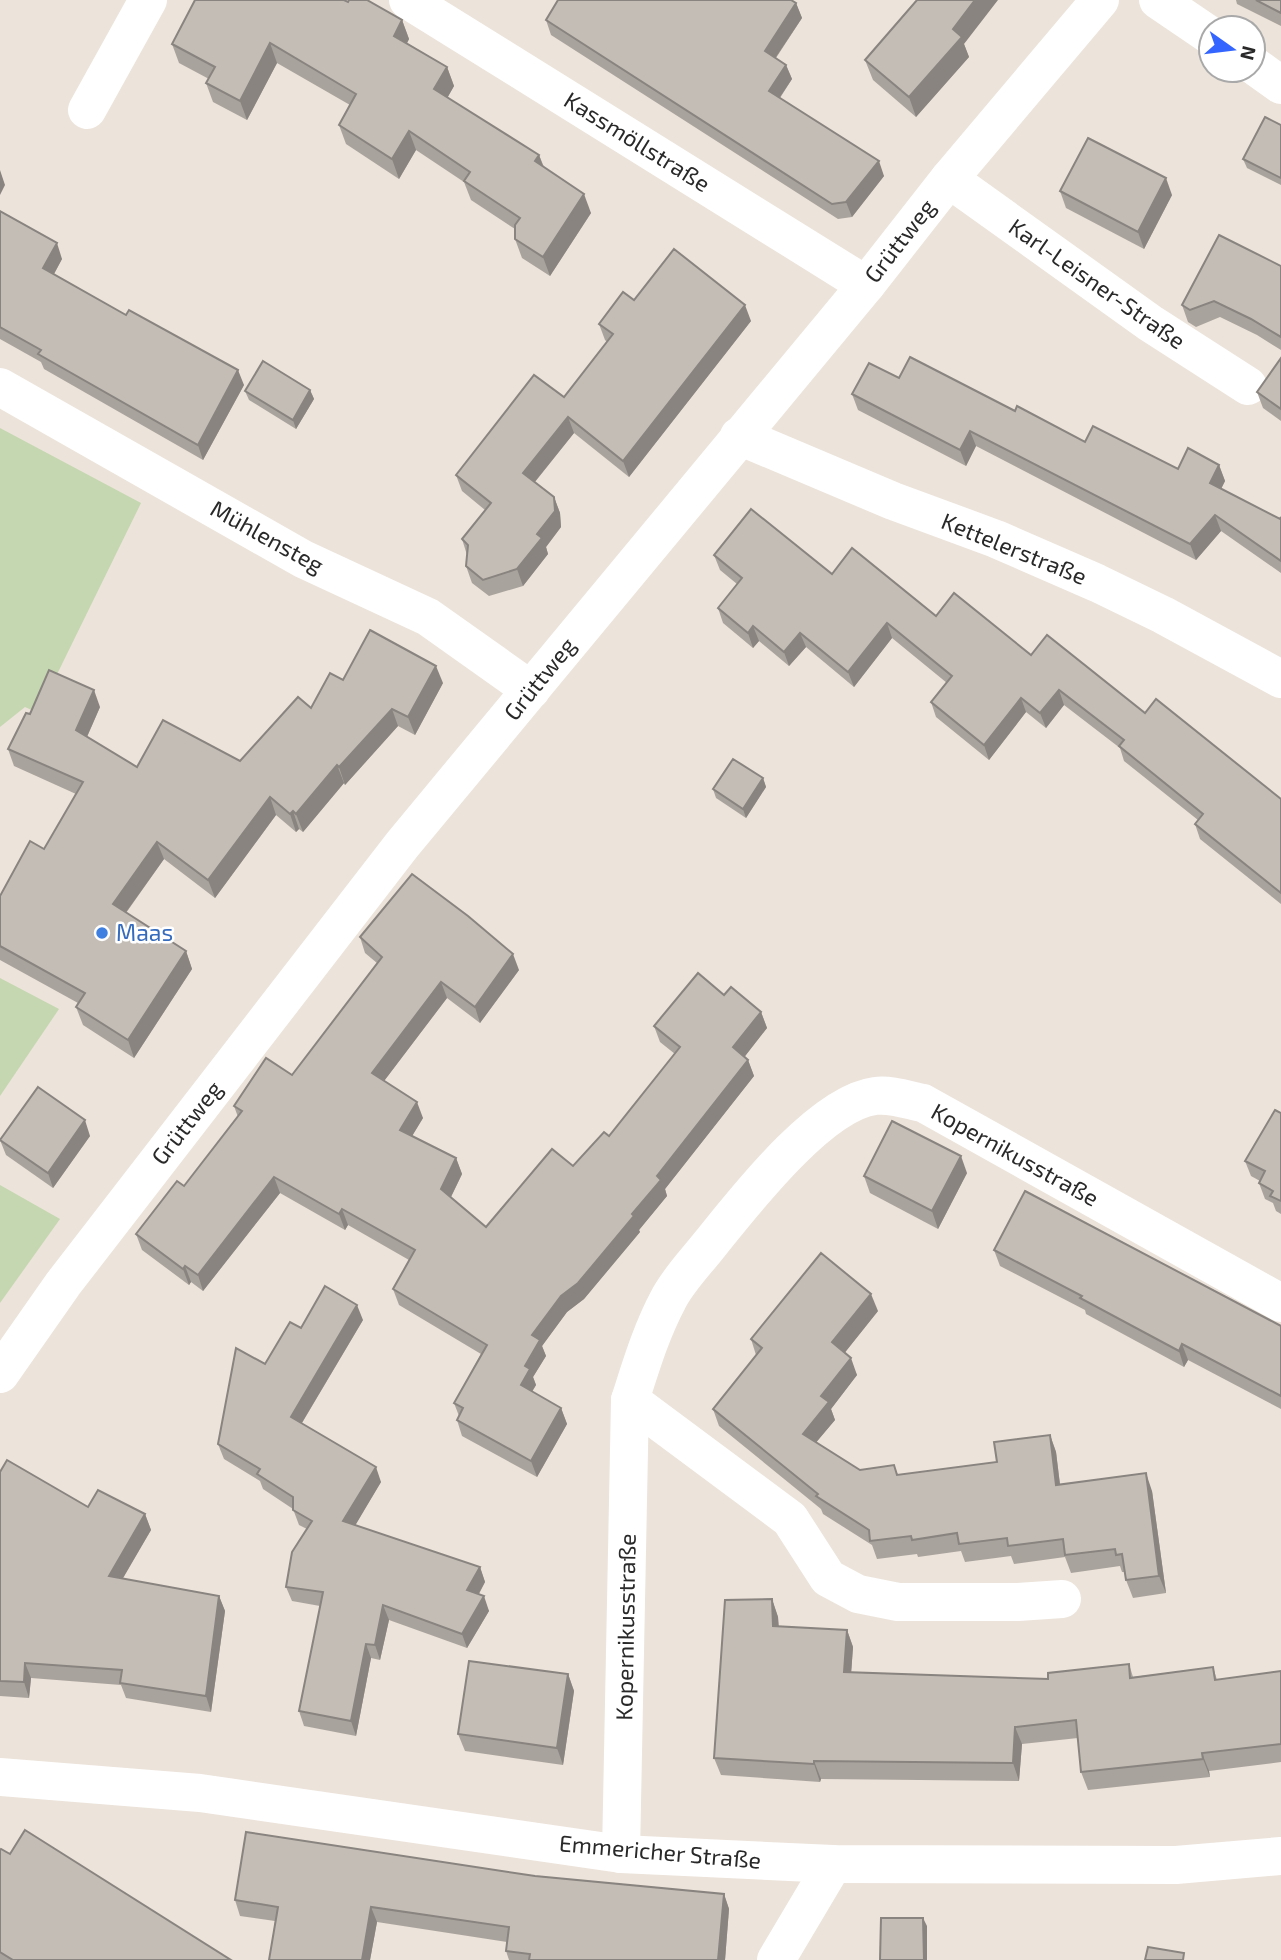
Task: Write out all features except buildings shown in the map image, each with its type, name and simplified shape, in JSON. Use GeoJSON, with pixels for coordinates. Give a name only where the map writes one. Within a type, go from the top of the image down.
{"type":"FeatureCollection","features":[{"type":"Feature","properties":{"kind":"street"},"geometry":{"type":"LineString","coordinates":[[87,110],[148,0]]}},
{"type":"Feature","properties":{"kind":"street","name":"Kassmöllstraße"},"geometry":{"type":"LineString","coordinates":[[408,0],[866,285]]}},
{"type":"Feature","properties":{"kind":"street","name":"Grüttweg"},"geometry":{"type":"LineString","coordinates":[[0,1374],[63,1284],[402,845],[866,285],[949,179],[1100,0]]}},
{"type":"Feature","properties":{"kind":"street"},"geometry":{"type":"LineString","coordinates":[[1158,0],[1197,26]]}},
{"type":"Feature","properties":{"kind":"street","name":"Karl-Leisner-Straße"},"geometry":{"type":"LineString","coordinates":[[949,179],[1150,323],[1248,386]]}},
{"type":"Feature","properties":{"kind":"street","name":"Mühlensteg"},"geometry":{"type":"LineString","coordinates":[[0,387],[303,559],[428,617],[531,690]]}},
{"type":"Feature","properties":{"kind":"street","name":"Kettelerstraße"},"geometry":{"type":"LineString","coordinates":[[740,436],[893,501],[996,539],[1097,583],[1281,678]]}},
{"type":"Feature","properties":{"kind":"street","name":"Kopernikusstraße"},"geometry":{"type":"LineString","coordinates":[[621,1854],[630,1400],[652,1332],[669,1297],[744,1203],[819,1126],[852,1104],[875,1096],[897,1097],[923,1103],[1281,1303]]}},
{"type":"Feature","properties":{"kind":"street"},"geometry":{"type":"LineString","coordinates":[[630,1400],[790,1519],[828,1578],[858,1594],[898,1602],[1018,1602],[1062,1599]]}},
{"type":"Feature","properties":{"kind":"street","name":"Emmericher Straße"},"geometry":{"type":"LineString","coordinates":[[0,1777],[200,1793],[621,1854],[834,1864],[1176,1865],[1281,1856]]}},
{"type":"Feature","properties":{"kind":"street"},"geometry":{"type":"LineString","coordinates":[[776,1960],[834,1864]]}},
{"type":"Feature","properties":{"kind":"green space"},"geometry":{"type":"Polygon","coordinates":[[[0,428],[141,503],[38,713],[25,707],[0,727],[0,428]]]}},
{"type":"Feature","properties":{"kind":"green space"},"geometry":{"type":"Polygon","coordinates":[[[0,978],[59,1009],[0,1096],[0,978]]]}},
{"type":"Feature","properties":{"kind":"green space"},"geometry":{"type":"Polygon","coordinates":[[[0,1185],[60,1219],[0,1303],[0,1185]]]}},
{"type":"Feature","properties":{"kind":"place","name":"Maas"},"geometry":{"type":"Point","coordinates":[102,933]}}]}
